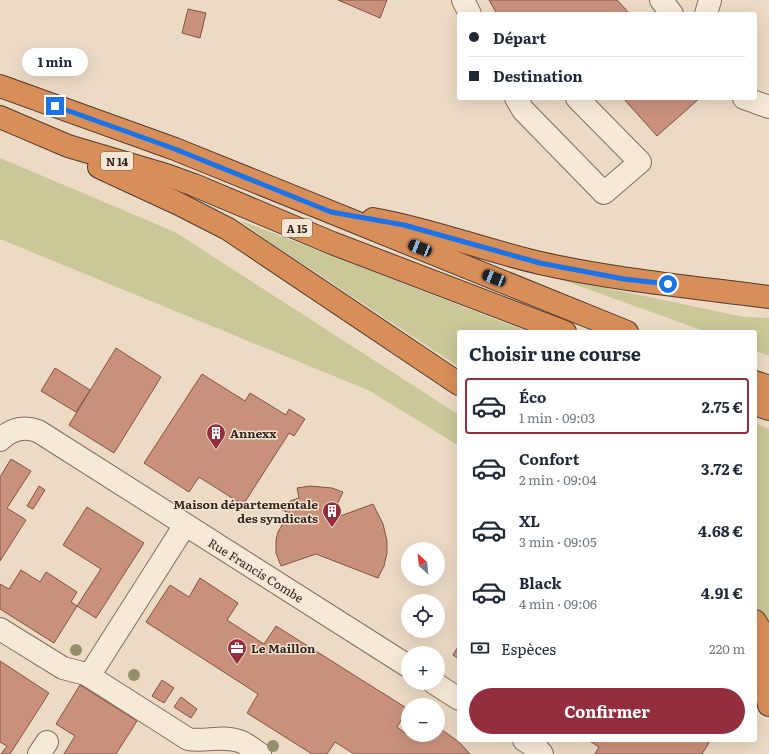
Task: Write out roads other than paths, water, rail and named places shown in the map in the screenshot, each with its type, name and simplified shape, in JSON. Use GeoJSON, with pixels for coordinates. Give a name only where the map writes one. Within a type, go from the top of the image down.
{"type":"FeatureCollection","features":[{"type":"Feature","properties":{"kind":"highway","name":"N 14"},"geometry":{"type":"LineString","coordinates":[[0,86],[175,149]]}},
{"type":"Feature","properties":{"kind":"highway","name":"N 14"},"geometry":{"type":"LineString","coordinates":[[0,117],[68,146],[166,175]]}},
{"type":"Feature","properties":{"kind":"highway"},"geometry":{"type":"LineString","coordinates":[[68,146],[97,166],[179,204],[228,229],[457,383]]}},
{"type":"Feature","properties":{"kind":"highway","name":"A 15"},"geometry":{"type":"LineString","coordinates":[[175,149],[622,330]]}},
{"type":"Feature","properties":{"kind":"highway","name":"A 15"},"geometry":{"type":"LineString","coordinates":[[166,175],[194,185],[332,243],[560,330]]}},
{"type":"Feature","properties":{"kind":"highway"},"geometry":{"type":"LineString","coordinates":[[331,212],[404,225],[540,263],[617,278],[769,297]]}},
{"type":"Feature","properties":{"kind":"highway"},"geometry":{"type":"LineString","coordinates":[[757,383],[769,387]]}},
{"type":"Feature","properties":{"kind":"highway"},"geometry":{"type":"LineString","coordinates":[[757,405],[769,409]]}},
{"type":"Feature","properties":{"kind":"highway"},"geometry":{"type":"LineString","coordinates":[[757,623],[769,644]]}},
{"type":"Feature","properties":{"kind":"highway"},"geometry":{"type":"LineString","coordinates":[[757,653],[762,667],[769,705]]}},
{"type":"Feature","properties":{"kind":"street"},"geometry":{"type":"LineString","coordinates":[[462,0],[469,12]]}},
{"type":"Feature","properties":{"kind":"street"},"geometry":{"type":"LineString","coordinates":[[661,0],[670,12]]}},
{"type":"Feature","properties":{"kind":"street"},"geometry":{"type":"LineString","coordinates":[[707,12],[710,0]]}},
{"type":"Feature","properties":{"kind":"street"},"geometry":{"type":"LineString","coordinates":[[517,100],[523,110],[604,193],[640,162],[579,100]]}},
{"type":"Feature","properties":{"kind":"street"},"geometry":{"type":"LineString","coordinates":[[750,100],[769,107]]}},
{"type":"Feature","properties":{"kind":"street","name":"Rue Francis Combe"},"geometry":{"type":"LineString","coordinates":[[0,440],[9,433],[21,429],[30,428],[38,431],[401,662]]}},
{"type":"Feature","properties":{"kind":"street"},"geometry":{"type":"LineString","coordinates":[[89,676],[185,525]]}},
{"type":"Feature","properties":{"kind":"street"},"geometry":{"type":"LineString","coordinates":[[0,629],[63,668],[89,676],[181,735],[190,747],[233,739],[240,741],[260,754]]}},
{"type":"Feature","properties":{"kind":"street"},"geometry":{"type":"LineString","coordinates":[[445,690],[457,698]]}},
{"type":"Feature","properties":{"kind":"street"},"geometry":{"type":"LineString","coordinates":[[527,742],[538,749],[542,754]]}},
{"type":"Feature","properties":{"kind":"place","name":"Annexx"},"geometry":{"type":"Point","coordinates":[216,450]}},
{"type":"Feature","properties":{"kind":"place","name":"Maison départementale des syndicats"},"geometry":{"type":"Point","coordinates":[332,528]}},
{"type":"Feature","properties":{"kind":"place","name":"Le Maillon"},"geometry":{"type":"Point","coordinates":[237,665]}}]}
